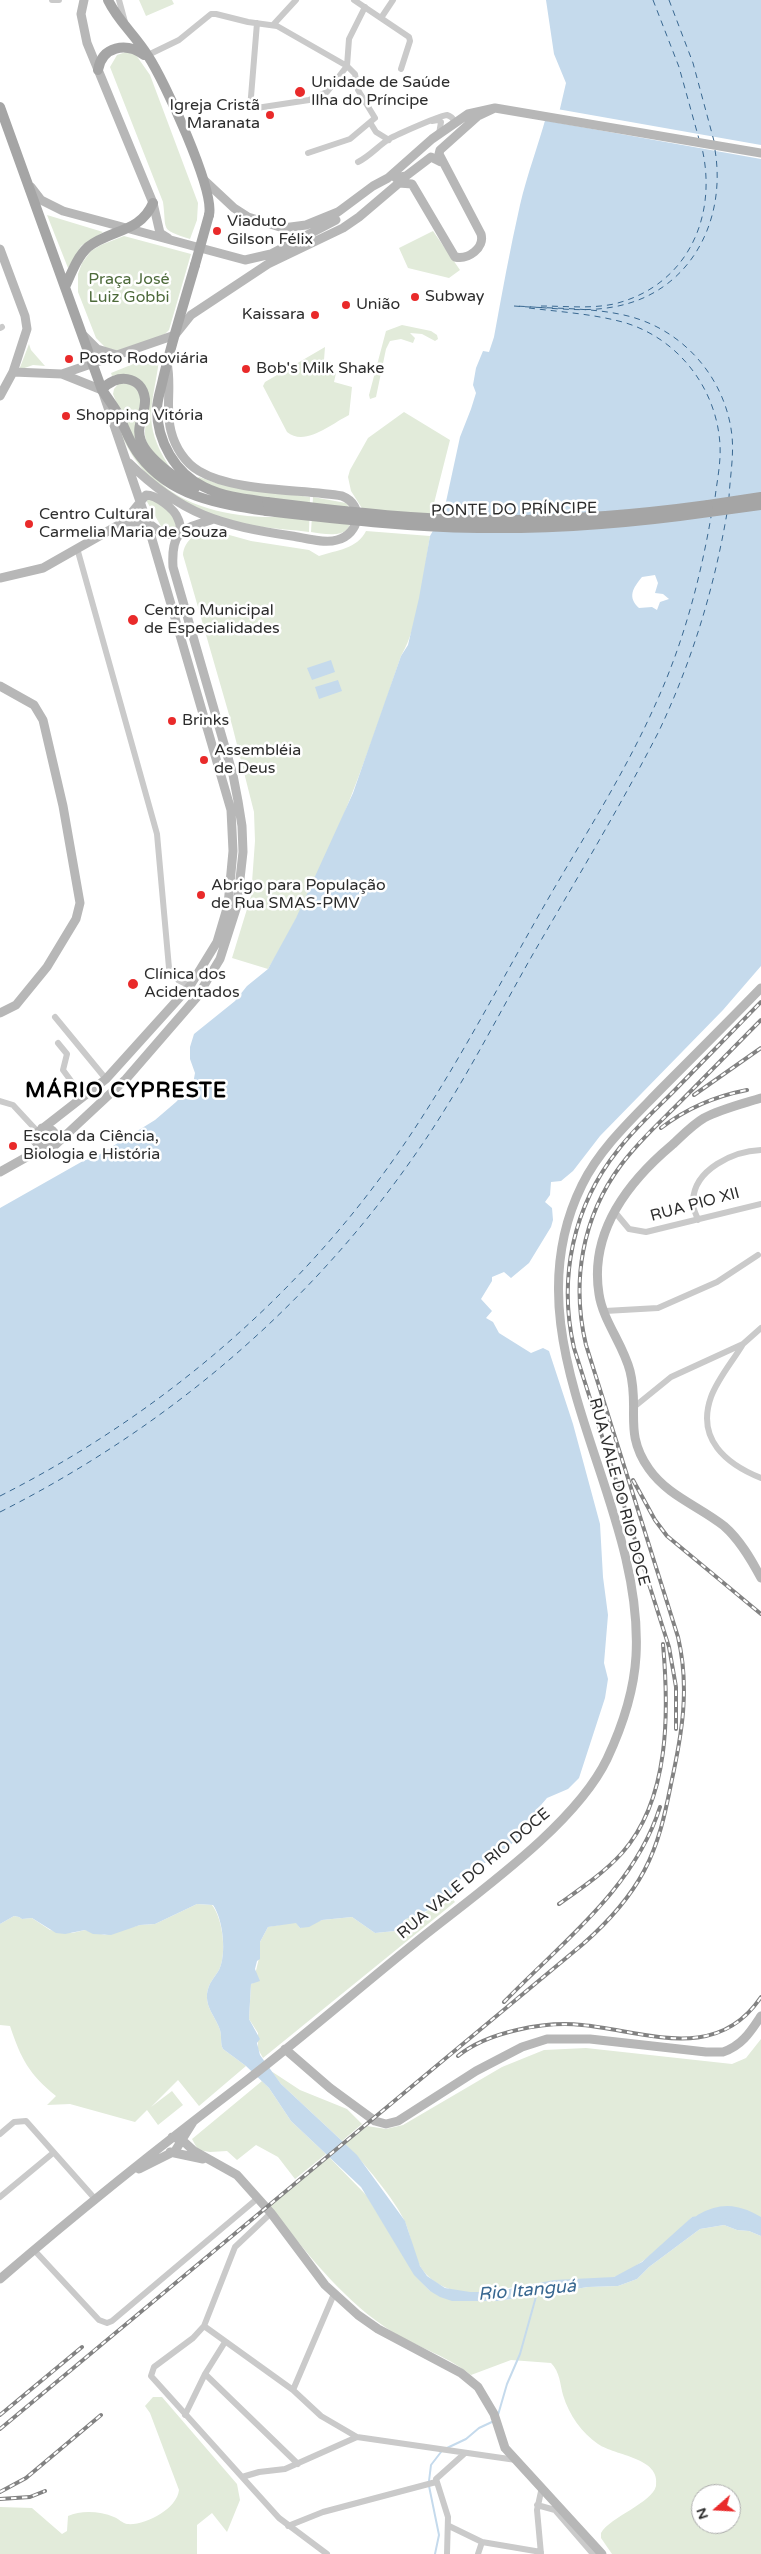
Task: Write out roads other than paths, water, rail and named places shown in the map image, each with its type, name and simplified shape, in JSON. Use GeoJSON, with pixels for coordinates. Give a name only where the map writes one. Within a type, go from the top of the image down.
{"type":"FeatureCollection","features":[{"type":"Feature","properties":{"kind":"main road"},"geometry":{"type":"LineString","coordinates":[[108,0],[127,29],[150,58],[170,98],[204,180],[210,204],[209,216],[167,362],[157,408],[159,430],[167,450],[188,477],[204,487],[233,498]]}},
{"type":"Feature","properties":{"kind":"main road"},"geometry":{"type":"LineString","coordinates":[[98,70],[102,57],[114,48],[133,48],[150,58]]}},
{"type":"Feature","properties":{"kind":"main road"},"geometry":{"type":"LineString","coordinates":[[0,107],[102,390],[139,456],[154,472],[178,489],[198,498],[266,507]]}},
{"type":"Feature","properties":{"kind":"main road"},"geometry":{"type":"LineString","coordinates":[[66,287],[77,262],[87,248],[143,220],[153,203]]}},
{"type":"Feature","properties":{"kind":"main road"},"geometry":{"type":"LineString","coordinates":[[102,390],[108,383],[121,378],[138,384],[145,398],[139,432],[146,450],[178,480],[193,488],[266,507]]}},
{"type":"Feature","properties":{"kind":"main road","name":"PONTE DO PRÍNCIPE"},"geometry":{"type":"LineString","coordinates":[[266,507],[386,516],[507,520],[606,516],[761,497]]}},
{"type":"Feature","properties":{"kind":"main road","name":"PONTE DO PRÍNCIPE"},"geometry":{"type":"LineString","coordinates":[[266,507],[385,524],[507,528],[606,524],[761,505]]}},
{"type":"Feature","properties":{"kind":"street"},"geometry":{"type":"LineString","coordinates":[[52,0],[58,0]]}},
{"type":"Feature","properties":{"kind":"street"},"geometry":{"type":"LineString","coordinates":[[84,0],[81,14],[87,43],[153,203],[160,233],[172,242]]}},
{"type":"Feature","properties":{"kind":"street"},"geometry":{"type":"LineString","coordinates":[[119,0],[127,29]]}},
{"type":"Feature","properties":{"kind":"street"},"geometry":{"type":"LineString","coordinates":[[273,25],[296,0]]}},
{"type":"Feature","properties":{"kind":"street"},"geometry":{"type":"LineString","coordinates":[[354,0],[410,39],[401,69]]}},
{"type":"Feature","properties":{"kind":"street"},"geometry":{"type":"LineString","coordinates":[[381,18],[393,0]]}},
{"type":"Feature","properties":{"kind":"street"},"geometry":{"type":"LineString","coordinates":[[257,23],[250,109],[295,103],[317,97],[333,86],[347,66],[350,39],[365,7]]}},
{"type":"Feature","properties":{"kind":"street"},"geometry":{"type":"LineString","coordinates":[[150,58],[179,40],[211,14],[273,25],[347,66],[355,74],[358,90],[375,118],[371,124],[350,139],[308,153]]}},
{"type":"Feature","properties":{"kind":"street"},"geometry":{"type":"LineString","coordinates":[[30,187],[41,200],[54,208],[230,257],[257,259],[271,254],[344,216],[439,134],[468,114],[494,108],[521,111],[761,153]]}},
{"type":"Feature","properties":{"kind":"street"},"geometry":{"type":"LineString","coordinates":[[62,374],[175,335],[191,315],[276,259],[343,228],[359,217],[398,183],[412,184],[453,255],[458,258],[470,253],[482,244],[481,234],[441,162],[439,152],[482,113],[494,108]]}},
{"type":"Feature","properties":{"kind":"street"},"geometry":{"type":"LineString","coordinates":[[358,162],[370,156],[389,140],[445,115],[451,116],[456,122],[456,130],[451,140]]}},
{"type":"Feature","properties":{"kind":"street"},"geometry":{"type":"LineString","coordinates":[[426,122],[438,120],[441,122],[439,134]]}},
{"type":"Feature","properties":{"kind":"street"},"geometry":{"type":"LineString","coordinates":[[371,124],[376,132],[389,140]]}},
{"type":"Feature","properties":{"kind":"street"},"geometry":{"type":"LineString","coordinates":[[204,180],[234,208],[248,217],[283,228],[324,220],[388,178],[406,176],[431,157],[441,162]]}},
{"type":"Feature","properties":{"kind":"street"},"geometry":{"type":"LineString","coordinates":[[0,252],[25,316],[27,329],[13,372],[0,396]]}},
{"type":"Feature","properties":{"kind":"street"},"geometry":{"type":"LineString","coordinates":[[84,336],[97,349],[120,355]]}},
{"type":"Feature","properties":{"kind":"street"},"geometry":{"type":"LineString","coordinates":[[127,461],[173,501],[211,520],[258,531],[330,541],[348,535],[354,528],[358,515],[353,504],[342,496],[233,483],[205,475],[195,469],[181,453],[172,434],[169,413],[171,383],[167,362]]}},
{"type":"Feature","properties":{"kind":"street"},"geometry":{"type":"LineString","coordinates":[[0,1172],[41,1149],[49,1150],[55,1145],[126,1078],[197,997],[211,976],[231,929],[237,906],[242,852],[235,810],[200,706],[147,522],[102,390],[62,374],[13,372]]}},
{"type":"Feature","properties":{"kind":"street"},"geometry":{"type":"LineString","coordinates":[[0,578],[34,572],[124,522],[146,495],[152,495],[174,512],[178,517],[179,533],[172,554],[173,567],[233,775],[235,810],[228,905],[217,942],[190,986],[106,1079],[40,1130],[35,1141],[41,1149]]}},
{"type":"Feature","properties":{"kind":"street"},"geometry":{"type":"LineString","coordinates":[[124,522],[147,522],[164,534],[179,533],[211,520]]}},
{"type":"Feature","properties":{"kind":"street"},"geometry":{"type":"LineString","coordinates":[[77,548],[157,834],[169,968],[178,980],[190,986]]}},
{"type":"Feature","properties":{"kind":"street"},"geometry":{"type":"LineString","coordinates":[[0,686],[34,705],[43,720],[63,806],[80,903],[76,919],[46,967],[16,1005],[0,1013]]}},
{"type":"Feature","properties":{"kind":"street"},"geometry":{"type":"LineString","coordinates":[[200,706],[212,703]]}},
{"type":"Feature","properties":{"kind":"street","name":"RUA VALE DO RIO DOCE"},"geometry":{"type":"LineString","coordinates":[[0,2279],[169,2139],[269,2062],[517,1860],[558,1823],[580,1800],[596,1779],[620,1728],[633,1686],[636,1643],[634,1609],[614,1518],[567,1361],[558,1312],[558,1273],[562,1247],[580,1188],[593,1166],[626,1126],[761,988]]}},
{"type":"Feature","properties":{"kind":"street"},"geometry":{"type":"LineString","coordinates":[[55,1017],[106,1079]]}},
{"type":"Feature","properties":{"kind":"street"},"geometry":{"type":"LineString","coordinates":[[154,1028],[162,1036]]}},
{"type":"Feature","properties":{"kind":"street"},"geometry":{"type":"LineString","coordinates":[[58,1043],[67,1054],[63,1070],[84,1097]]}},
{"type":"Feature","properties":{"kind":"street"},"geometry":{"type":"LineString","coordinates":[[761,1098],[710,1115],[696,1124],[645,1167],[628,1188],[614,1212],[598,1256],[598,1285],[605,1311],[627,1364],[634,1407],[634,1438],[649,1469],[666,1488],[728,1530],[743,1548],[761,1578]]}},
{"type":"Feature","properties":{"kind":"street"},"geometry":{"type":"LineString","coordinates":[[0,1101],[13,1105],[40,1130]]}},
{"type":"Feature","properties":{"kind":"street"},"geometry":{"type":"LineString","coordinates":[[40,1130],[49,1128],[55,1132],[57,1138],[55,1145]]}},
{"type":"Feature","properties":{"kind":"street"},"geometry":{"type":"LineString","coordinates":[[698,1220],[693,1201],[701,1180],[728,1158],[747,1151],[761,1150]]}},
{"type":"Feature","properties":{"kind":"street","name":"RUA PIO XII"},"geometry":{"type":"LineString","coordinates":[[614,1212],[629,1228],[646,1232],[746,1206],[761,1204]]}},
{"type":"Feature","properties":{"kind":"street"},"geometry":{"type":"LineString","coordinates":[[605,1311],[658,1308],[717,1282],[758,1255]]}},
{"type":"Feature","properties":{"kind":"street"},"geometry":{"type":"LineString","coordinates":[[761,1328],[743,1344],[712,1394],[708,1406],[708,1425],[714,1444],[725,1459],[734,1466],[761,1478]]}},
{"type":"Feature","properties":{"kind":"street"},"geometry":{"type":"LineString","coordinates":[[634,1407],[671,1377],[743,1344]]}},
{"type":"Feature","properties":{"kind":"street"},"geometry":{"type":"LineString","coordinates":[[285,2049],[330,2088],[375,2121],[386,2124],[398,2121],[476,2071],[534,2042],[546,2039],[574,2038],[706,2052],[723,2052],[741,2043],[761,2016]]}},
{"type":"Feature","properties":{"kind":"street"},"geometry":{"type":"LineString","coordinates":[[128,2173],[171,2154],[183,2141],[196,2118]]}},
{"type":"Feature","properties":{"kind":"street"},"geometry":{"type":"LineString","coordinates":[[0,2134],[20,2120],[30,2124],[53,2153],[96,2200]]}},
{"type":"Feature","properties":{"kind":"street"},"geometry":{"type":"LineString","coordinates":[[171,2154],[169,2139],[183,2141],[188,2147],[208,2160],[237,2175],[271,2213],[334,2294],[378,2329],[473,2382],[490,2405],[505,2448],[602,2554]]}},
{"type":"Feature","properties":{"kind":"street"},"geometry":{"type":"LineString","coordinates":[[0,2197],[53,2153]]}},
{"type":"Feature","properties":{"kind":"street"},"geometry":{"type":"LineString","coordinates":[[171,2154],[208,2160]]}},
{"type":"Feature","properties":{"kind":"street"},"geometry":{"type":"LineString","coordinates":[[34,2250],[100,2320],[107,2323],[112,2321],[258,2198]]}},
{"type":"Feature","properties":{"kind":"street"},"geometry":{"type":"LineString","coordinates":[[271,2213],[237,2244],[204,2326],[199,2333],[151,2371],[154,2382],[288,2526],[327,2554]]}},
{"type":"Feature","properties":{"kind":"street"},"geometry":{"type":"LineString","coordinates":[[293,2390],[334,2294]]}},
{"type":"Feature","properties":{"kind":"street"},"geometry":{"type":"LineString","coordinates":[[204,2326],[293,2390],[321,2416],[358,2437],[464,2454],[516,2460]]}},
{"type":"Feature","properties":{"kind":"street"},"geometry":{"type":"LineString","coordinates":[[185,2415],[205,2374],[225,2342]]}},
{"type":"Feature","properties":{"kind":"street"},"geometry":{"type":"LineString","coordinates":[[205,2374],[298,2464]]}},
{"type":"Feature","properties":{"kind":"street"},"geometry":{"type":"LineString","coordinates":[[242,2477],[259,2472],[279,2471],[358,2437]]}},
{"type":"Feature","properties":{"kind":"street"},"geometry":{"type":"LineString","coordinates":[[447,2554],[449,2526],[436,2482],[439,2475],[464,2454]]}},
{"type":"Feature","properties":{"kind":"street"},"geometry":{"type":"LineString","coordinates":[[288,2526],[322,2512],[436,2482]]}},
{"type":"Feature","properties":{"kind":"street"},"geometry":{"type":"LineString","coordinates":[[449,2526],[482,2542],[541,2553],[538,2505],[542,2487]]}},
{"type":"Feature","properties":{"kind":"street"},"geometry":{"type":"LineString","coordinates":[[538,2505],[555,2510],[593,2554]]}},
{"type":"Feature","properties":{"kind":"street"},"geometry":{"type":"LineString","coordinates":[[478,2554],[482,2542]]}},
{"type":"Feature","properties":{"kind":"water"},"geometry":{"type":"Polygon","coordinates":[[[546,0],[761,0],[761,966],[723,1010],[600,1136],[573,1171],[561,1181],[551,1182],[550,1195],[545,1202],[552,1208],[553,1220],[551,1227],[529,1263],[511,1278],[504,1272],[492,1277],[492,1281],[481,1299],[492,1311],[486,1318],[493,1322],[499,1333],[531,1353],[543,1348],[549,1351],[573,1424],[600,1524],[603,1577],[608,1615],[604,1663],[608,1679],[605,1698],[579,1778],[568,1789],[547,1798],[535,1812],[521,1835],[504,1851],[464,1876],[455,1884],[450,1896],[436,1907],[406,1919],[395,1931],[375,1933],[352,1917],[322,1920],[309,1927],[300,1928],[296,1923],[268,1927],[260,1942],[260,1959],[257,1961],[255,1969],[260,1981],[251,1984],[249,2019],[260,2039],[257,2043],[260,2055],[281,2084],[357,2155],[405,2221],[420,2266],[427,2276],[445,2288],[470,2292],[494,2292],[554,2280],[614,2277],[642,2262],[692,2217],[720,2212],[756,2218],[761,2221],[761,2236],[724,2225],[700,2229],[649,2267],[637,2279],[618,2286],[588,2287],[498,2301],[452,2301],[430,2291],[414,2275],[361,2187],[291,2121],[269,2088],[246,2066],[223,2049],[220,2030],[207,1999],[209,1987],[219,1970],[223,1955],[223,1937],[219,1919],[213,1905],[197,1904],[155,1924],[140,1925],[111,1935],[93,1934],[85,1930],[65,1934],[56,1933],[32,1918],[22,1919],[14,1916],[0,1924],[0,1208],[83,1161],[97,1156],[155,1120],[176,1102],[193,1084],[195,1073],[190,1059],[190,1047],[194,1034],[235,1001],[247,986],[268,969],[296,918],[353,793],[401,656],[408,645],[430,536],[444,511],[460,437],[476,393],[473,385],[476,368],[483,351],[489,352],[494,337],[513,238],[526,183],[546,117],[559,113],[566,83],[554,54],[546,0]],[[655,575],[642,577],[632,596],[639,608],[652,607],[657,610],[660,602],[669,599],[663,594],[655,593],[658,583],[655,575]]]}},
{"type":"Feature","properties":{"kind":"water"},"geometry":{"type":"Polygon","coordinates":[[[331,660],[335,672],[312,680],[307,668],[331,660]]]}},
{"type":"Feature","properties":{"kind":"water"},"geometry":{"type":"Polygon","coordinates":[[[338,680],[342,691],[319,699],[315,687],[338,680]]]}},
{"type":"Feature","properties":{"kind":"waterway","name":"Rio Itanguá"},"geometry":{"type":"LineString","coordinates":[[701,2220],[717,2213],[731,2212],[746,2216],[761,2224]]}},
{"type":"Feature","properties":{"kind":"waterway"},"geometry":{"type":"LineString","coordinates":[[498,2415],[507,2384],[520,2354],[537,2293]]}},
{"type":"Feature","properties":{"kind":"waterway"},"geometry":{"type":"LineString","coordinates":[[447,2448],[466,2439],[479,2428],[494,2421]]}},
{"type":"Feature","properties":{"kind":"waterway"},"geometry":{"type":"LineString","coordinates":[[429,2481],[431,2465],[441,2452]]}},
{"type":"Feature","properties":{"kind":"waterway"},"geometry":{"type":"LineString","coordinates":[[429,2486],[439,2535],[435,2554]]}},
{"type":"Feature","properties":{"kind":"railway"},"geometry":{"type":"LineString","coordinates":[[676,1729],[676,1687],[669,1647],[574,1348],[569,1322],[569,1269],[580,1219],[590,1195],[618,1150],[637,1127],[761,1002]]}},
{"type":"Feature","properties":{"kind":"railway"},"geometry":{"type":"LineString","coordinates":[[0,2429],[583,1944],[617,1910],[632,1891],[644,1871],[654,1850],[661,1828],[675,1765],[683,1711],[684,1674],[678,1637],[586,1345],[580,1298],[580,1274],[583,1251],[597,1206],[608,1185],[634,1148],[761,1020]]}},
{"type":"Feature","properties":{"kind":"railway"},"geometry":{"type":"LineString","coordinates":[[694,1095],[761,1048]]}},
{"type":"Feature","properties":{"kind":"railway"},"geometry":{"type":"LineString","coordinates":[[661,1128],[681,1114],[702,1104],[747,1090]]}},
{"type":"Feature","properties":{"kind":"railway"},"geometry":{"type":"LineString","coordinates":[[633,1480],[655,1520],[667,1536],[761,1614]]}},
{"type":"Feature","properties":{"kind":"railway"},"geometry":{"type":"LineString","coordinates":[[559,1904],[600,1874],[622,1853],[638,1831],[650,1807],[658,1781],[663,1754],[666,1698],[663,1644]]}},
{"type":"Feature","properties":{"kind":"railway"},"geometry":{"type":"LineString","coordinates":[[504,2002],[572,1936],[615,1889],[633,1864],[648,1836],[660,1807]]}},
{"type":"Feature","properties":{"kind":"railway"},"geometry":{"type":"LineString","coordinates":[[458,2056],[484,2040],[517,2030],[551,2025],[582,2025],[678,2038],[701,2037],[723,2030],[743,2018],[761,1997]]}},
{"type":"Feature","properties":{"kind":"railway"},"geometry":{"type":"LineString","coordinates":[[0,2415],[82,2347]]}},
{"type":"Feature","properties":{"kind":"railway"},"geometry":{"type":"LineString","coordinates":[[0,2492],[26,2478],[101,2415]]}},
{"type":"Feature","properties":{"kind":"railway"},"geometry":{"type":"LineString","coordinates":[[0,2499],[30,2497],[45,2491]]}},
{"type":"Feature","properties":{"kind":"place","name":"Unidade de Saúde Ilha do Príncipe"},"geometry":{"type":"Point","coordinates":[300,92]}},
{"type":"Feature","properties":{"kind":"place","name":"Igreja Cristã Maranata"},"geometry":{"type":"Point","coordinates":[270,115]}},
{"type":"Feature","properties":{"kind":"place","name":"Viaduto Gilson Félix"},"geometry":{"type":"Point","coordinates":[217,231]}},
{"type":"Feature","properties":{"kind":"place","name":"Subway"},"geometry":{"type":"Point","coordinates":[415,297]}},
{"type":"Feature","properties":{"kind":"place","name":"União"},"geometry":{"type":"Point","coordinates":[346,305]}},
{"type":"Feature","properties":{"kind":"place","name":"Kaissara"},"geometry":{"type":"Point","coordinates":[315,315]}},
{"type":"Feature","properties":{"kind":"place","name":"Posto Rodoviária"},"geometry":{"type":"Point","coordinates":[69,359]}},
{"type":"Feature","properties":{"kind":"place","name":"Bob's Milk Shake"},"geometry":{"type":"Point","coordinates":[246,369]}},
{"type":"Feature","properties":{"kind":"place","name":"Shopping Vitória"},"geometry":{"type":"Point","coordinates":[66,416]}},
{"type":"Feature","properties":{"kind":"place","name":"Centro Cultural Carmelia Maria de Souza"},"geometry":{"type":"Point","coordinates":[29,524]}},
{"type":"Feature","properties":{"kind":"place","name":"Centro Municipal de Especialidades"},"geometry":{"type":"Point","coordinates":[133,620]}},
{"type":"Feature","properties":{"kind":"place","name":"Brinks"},"geometry":{"type":"Point","coordinates":[172,721]}},
{"type":"Feature","properties":{"kind":"place","name":"Assembléia de Deus"},"geometry":{"type":"Point","coordinates":[204,760]}},
{"type":"Feature","properties":{"kind":"place","name":"Abrigo para População de Rua SMAS-PMV"},"geometry":{"type":"Point","coordinates":[201,895]}},
{"type":"Feature","properties":{"kind":"place","name":"Clínica dos Acidentados"},"geometry":{"type":"Point","coordinates":[133,984]}},
{"type":"Feature","properties":{"kind":"place","name":"Escola da Ciência, Biologia e História"},"geometry":{"type":"Point","coordinates":[13,1146]}},
{"type":"Feature","properties":{"kind":"district","name":"MÁRIO CYPRESTE"},"geometry":{"type":"Point","coordinates":[126,1091]}},
{"type":"Feature","properties":{"kind":"park label","name":"Praça José Luiz Gobbi"},"geometry":{"type":"Point","coordinates":[129,289]}}]}
